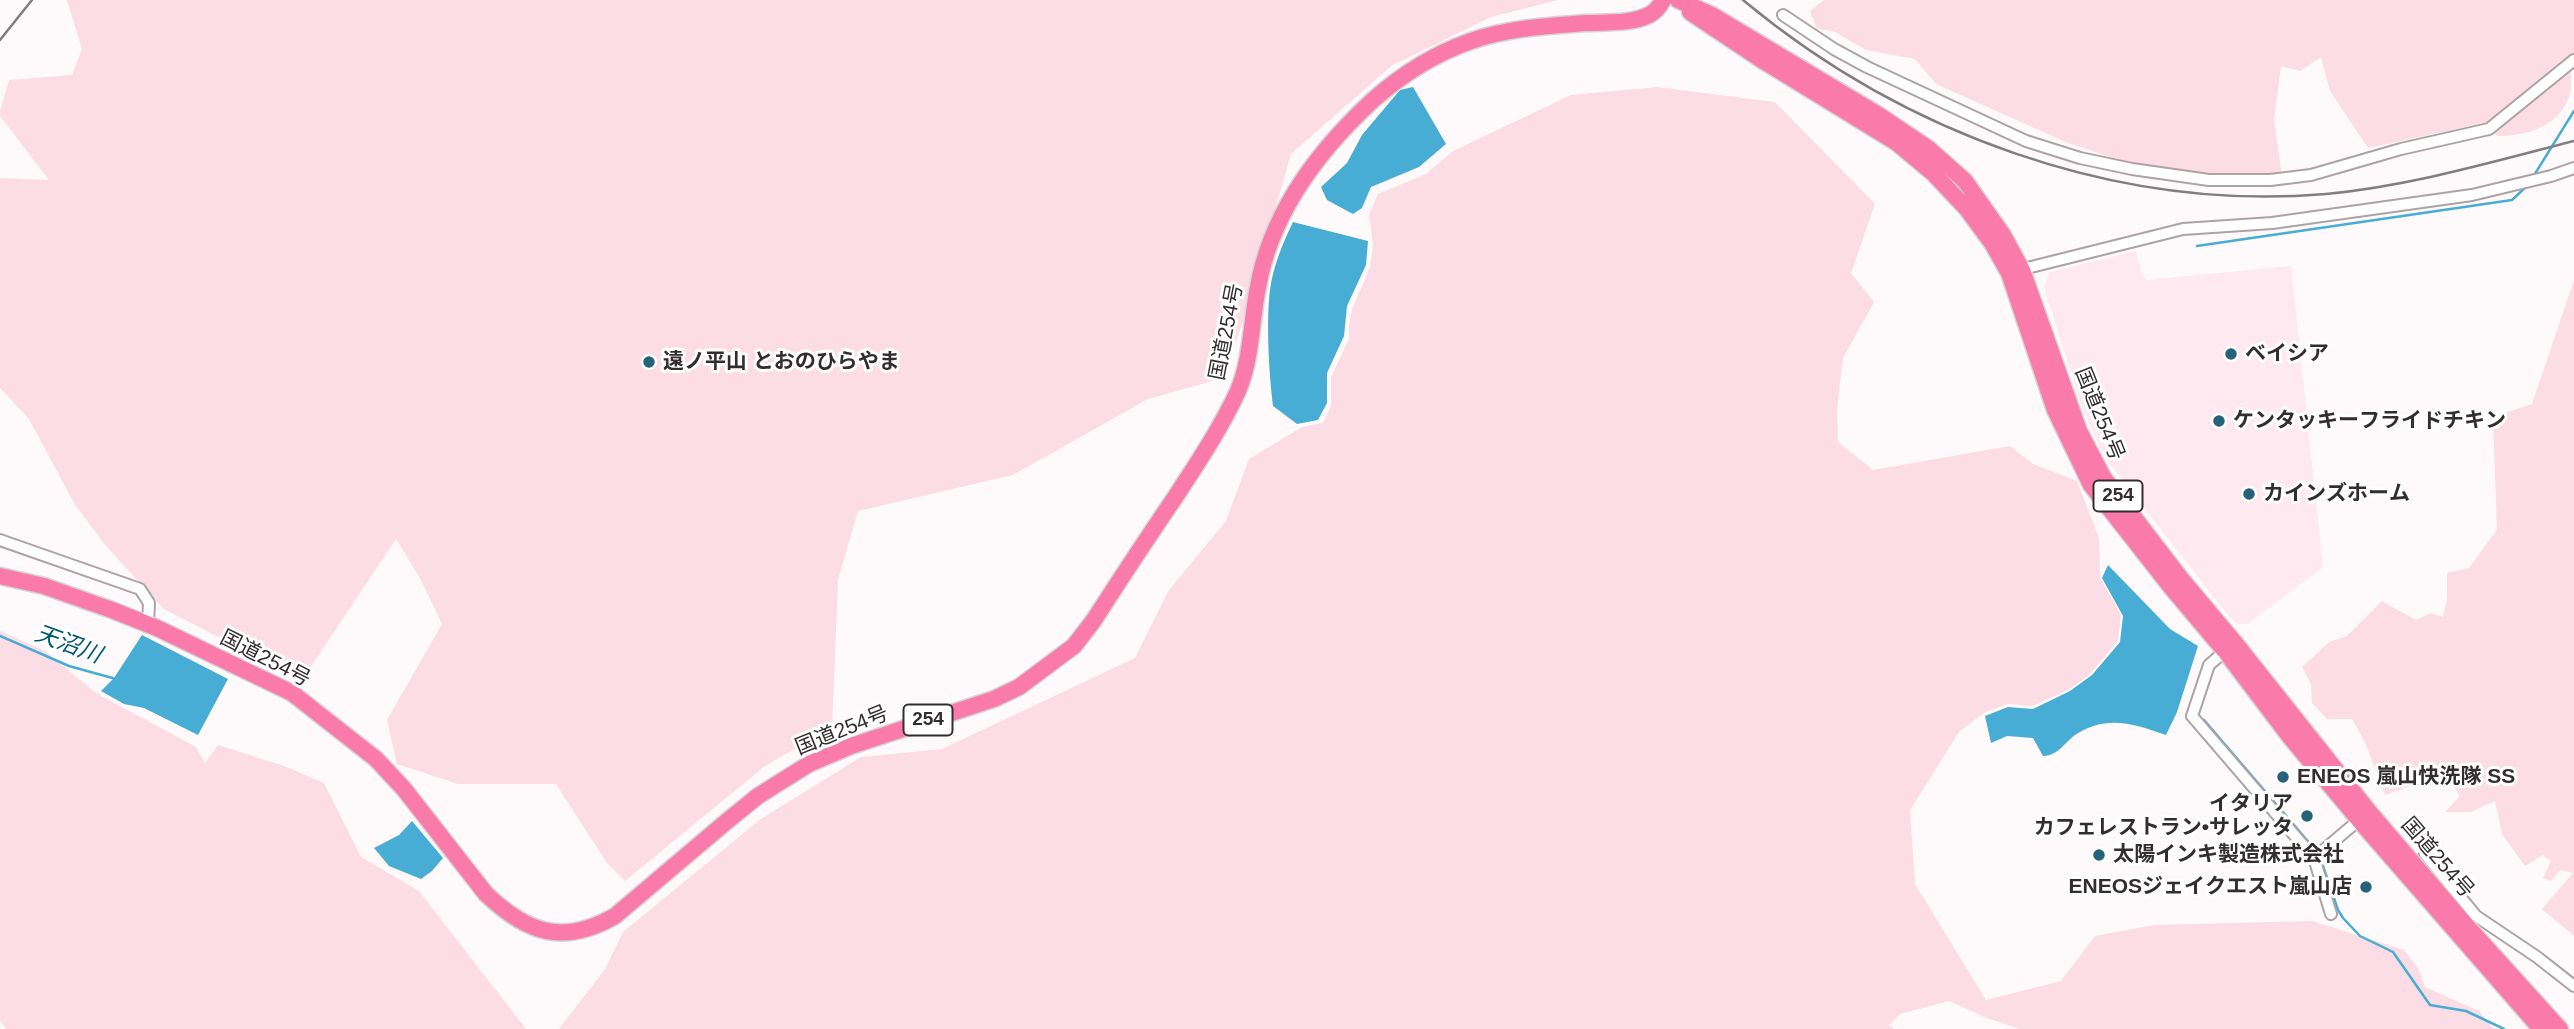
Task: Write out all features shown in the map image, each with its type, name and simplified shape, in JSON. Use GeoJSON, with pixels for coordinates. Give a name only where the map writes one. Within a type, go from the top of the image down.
{"type":"FeatureCollection","features":[{"type":"Feature","properties":{"kind":"highway","name":"国道254号"},"geometry":{"type":"LineString","coordinates":[[0,576],[44,586],[148,625],[292,693],[376,759],[404,789],[486,894],[502,909],[529,926],[549,932],[563,934],[597,926],[615,916],[758,796],[809,764],[863,742],[994,699],[1034,677],[1074,646],[1094,620],[1214,436],[1239,388],[1254,329],[1257,289],[1263,263],[1275,227],[1293,194],[1324,152],[1372,102],[1404,75],[1432,58],[1473,40],[1527,27],[1624,21],[1649,15],[1663,0]]}},
{"type":"Feature","properties":{"kind":"highway","name":"国道254号"},"geometry":{"type":"LineString","coordinates":[[1676,0],[1731,41],[1897,143],[1933,173],[1967,209],[2015,271],[2079,431],[2103,477],[2182,580],[2370,813],[2471,921],[2560,1029]]}},
{"type":"Feature","properties":{"kind":"highway","name":"国道254号"},"geometry":{"type":"LineString","coordinates":[[2015,271],[2055,410],[2087,476],[2290,737],[2541,1029]]}},
{"type":"Feature","properties":{"kind":"street"},"geometry":{"type":"LineString","coordinates":[[1783,15],[1867,67],[2026,141],[2080,158],[2132,169],[2209,180],[2270,180],[2311,175],[2401,149],[2489,129],[2574,60]]}},
{"type":"Feature","properties":{"kind":"street"},"geometry":{"type":"LineString","coordinates":[[2015,271],[2183,229],[2272,223],[2472,195],[2574,168]]}},
{"type":"Feature","properties":{"kind":"street"},"geometry":{"type":"LineString","coordinates":[[0,540],[140,589],[149,603],[148,625]]}},
{"type":"Feature","properties":{"kind":"street"},"geometry":{"type":"LineString","coordinates":[[2225,651],[2209,665],[2192,716],[2314,858],[2331,914]]}},
{"type":"Feature","properties":{"kind":"street"},"geometry":{"type":"LineString","coordinates":[[2314,858],[2359,820]]}},
{"type":"Feature","properties":{"kind":"street"},"geometry":{"type":"LineString","coordinates":[[2425,854],[2471,921],[2537,957],[2574,986]]}},
{"type":"Feature","properties":{"kind":"shaded area"},"geometry":{"type":"Polygon","coordinates":[[[67,0],[1558,0],[1491,17],[1391,66],[1291,154],[1242,324],[1223,378],[1148,399],[1013,475],[858,511],[838,580],[832,727],[765,766],[625,881],[607,863],[556,784],[458,784],[397,764],[387,720],[442,624],[420,578],[396,539],[302,680],[164,609],[106,546],[74,503],[29,419],[0,388],[0,178],[49,180],[0,116],[0,111],[9,80],[72,75],[82,49],[67,0]]]}},
{"type":"Feature","properties":{"kind":"shaded area"},"geometry":{"type":"Polygon","coordinates":[[[1824,0],[2574,0],[2571,88],[2564,107],[2557,115],[2540,128],[2529,132],[2497,136],[2488,122],[2368,148],[2330,91],[2321,57],[2300,71],[2281,66],[2274,119],[2282,176],[2212,173],[2133,164],[2070,144],[1936,84],[1915,59],[1866,50],[1833,31],[1817,29],[1810,11],[1824,0]]]}},
{"type":"Feature","properties":{"kind":"shaded area"},"geometry":{"type":"Polygon","coordinates":[[[1657,87],[1775,102],[1875,204],[1851,273],[1874,302],[1843,358],[1837,409],[1838,442],[1873,470],[2010,446],[2033,464],[2077,481],[2099,538],[2100,578],[2121,615],[2118,641],[2089,675],[2068,690],[2032,706],[2008,704],[1985,712],[1959,732],[1910,810],[1915,884],[1986,1000],[2061,981],[2095,936],[2154,925],[2312,921],[2404,950],[2418,968],[2425,987],[2479,1011],[2494,1029],[2020,1029],[1949,1001],[1900,1014],[1889,1025],[1894,1029],[559,1029],[605,969],[623,932],[761,819],[861,757],[942,749],[1135,658],[1169,590],[1226,521],[1249,459],[1302,427],[1323,423],[1331,406],[1331,377],[1349,339],[1352,309],[1370,268],[1373,244],[1369,215],[1378,194],[1426,174],[1453,151],[1571,95],[1657,87]]]}},
{"type":"Feature","properties":{"kind":"shaded area"},"geometry":{"type":"Polygon","coordinates":[[[2136,251],[2142,275],[2147,280],[2291,266],[2323,567],[2247,624],[2238,624],[2232,620],[2105,458],[2082,407],[2044,287],[2050,272],[2136,251]]]}},
{"type":"Feature","properties":{"kind":"shaded area"},"geometry":{"type":"Polygon","coordinates":[[[2574,280],[2574,936],[2542,909],[2573,873],[2560,870],[2551,881],[2543,878],[2551,861],[2543,855],[2525,866],[2502,834],[2495,801],[2471,812],[2445,812],[2460,796],[2445,774],[2385,795],[2365,742],[2352,719],[2327,719],[2312,703],[2311,684],[2302,667],[2329,642],[2347,636],[2382,601],[2416,620],[2431,613],[2443,617],[2447,600],[2447,573],[2469,568],[2497,530],[2493,417],[2532,404],[2574,280]]]}},
{"type":"Feature","properties":{"kind":"shaded area"},"geometry":{"type":"Polygon","coordinates":[[[0,631],[45,651],[96,693],[196,747],[205,763],[218,745],[284,766],[324,783],[361,857],[419,891],[526,1029],[6,1029],[0,1020],[0,631]]]}},
{"type":"Feature","properties":{"kind":"water"},"geometry":{"type":"Polygon","coordinates":[[[1413,87],[1446,144],[1419,167],[1371,187],[1362,208],[1353,214],[1327,200],[1321,187],[1347,163],[1362,135],[1400,90],[1413,87]]]}},
{"type":"Feature","properties":{"kind":"water"},"geometry":{"type":"Polygon","coordinates":[[[1293,222],[1368,241],[1366,265],[1347,306],[1344,336],[1327,373],[1327,403],[1318,420],[1297,424],[1273,406],[1268,332],[1271,281],[1293,222]]]}},
{"type":"Feature","properties":{"kind":"water"},"geometry":{"type":"Polygon","coordinates":[[[2108,565],[2170,629],[2198,646],[2177,712],[2166,735],[2143,727],[2109,723],[2075,735],[2053,754],[2043,756],[2033,738],[2007,736],[1991,743],[1985,716],[2008,707],[2033,709],[2070,691],[2092,675],[2120,642],[2123,616],[2102,578],[2108,565]]]}},
{"type":"Feature","properties":{"kind":"water"},"geometry":{"type":"Polygon","coordinates":[[[142,635],[228,679],[198,735],[144,708],[124,704],[101,691],[114,678],[142,635]]]}},
{"type":"Feature","properties":{"kind":"water"},"geometry":{"type":"Polygon","coordinates":[[[412,821],[443,858],[421,879],[389,866],[374,848],[399,835],[412,821]]]}},
{"type":"Feature","properties":{"kind":"waterway"},"geometry":{"type":"LineString","coordinates":[[2533,177],[2574,111]]}},
{"type":"Feature","properties":{"kind":"waterway"},"geometry":{"type":"LineString","coordinates":[[2197,246],[2512,200],[2528,185]]}},
{"type":"Feature","properties":{"kind":"waterway","name":"天沼川"},"geometry":{"type":"LineString","coordinates":[[0,636],[69,666],[116,679]]}},
{"type":"Feature","properties":{"kind":"waterway"},"geometry":{"type":"LineString","coordinates":[[2204,720],[2312,846]]}},
{"type":"Feature","properties":{"kind":"waterway"},"geometry":{"type":"LineString","coordinates":[[2323,866],[2343,918],[2360,936],[2393,952],[2430,1005],[2466,1011],[2504,1029]]}},
{"type":"Feature","properties":{"kind":"railway"},"geometry":{"type":"LineString","coordinates":[[0,40],[32,0]]}},
{"type":"Feature","properties":{"kind":"railway"},"geometry":{"type":"LineString","coordinates":[[1743,0],[1805,47],[1872,89],[1942,125],[2016,154],[2091,176],[2169,190],[2247,196],[2326,194],[2451,172],[2574,141]]}},
{"type":"Feature","properties":{"kind":"place","name":"ベイシア"},"geometry":{"type":"Point","coordinates":[2231,354]}},
{"type":"Feature","properties":{"kind":"place","name":"遠ノ平山 とおのひらやま"},"geometry":{"type":"Point","coordinates":[649,362]}},
{"type":"Feature","properties":{"kind":"place","name":"ケンタッキーフライドチキン"},"geometry":{"type":"Point","coordinates":[2219,421]}},
{"type":"Feature","properties":{"kind":"place","name":"カインズホーム"},"geometry":{"type":"Point","coordinates":[2249,494]}},
{"type":"Feature","properties":{"kind":"place","name":"ENEOS 嵐山快洗隊 SS"},"geometry":{"type":"Point","coordinates":[2283,777]}},
{"type":"Feature","properties":{"kind":"place","name":"イタリア カフェレストラン•サレッタ"},"geometry":{"type":"Point","coordinates":[2307,816]}},
{"type":"Feature","properties":{"kind":"place","name":"太陽インキ製造株式会社"},"geometry":{"type":"Point","coordinates":[2099,855]}},
{"type":"Feature","properties":{"kind":"place","name":"ENEOSジェイクエスト嵐山店"},"geometry":{"type":"Point","coordinates":[2366,887]}}]}
